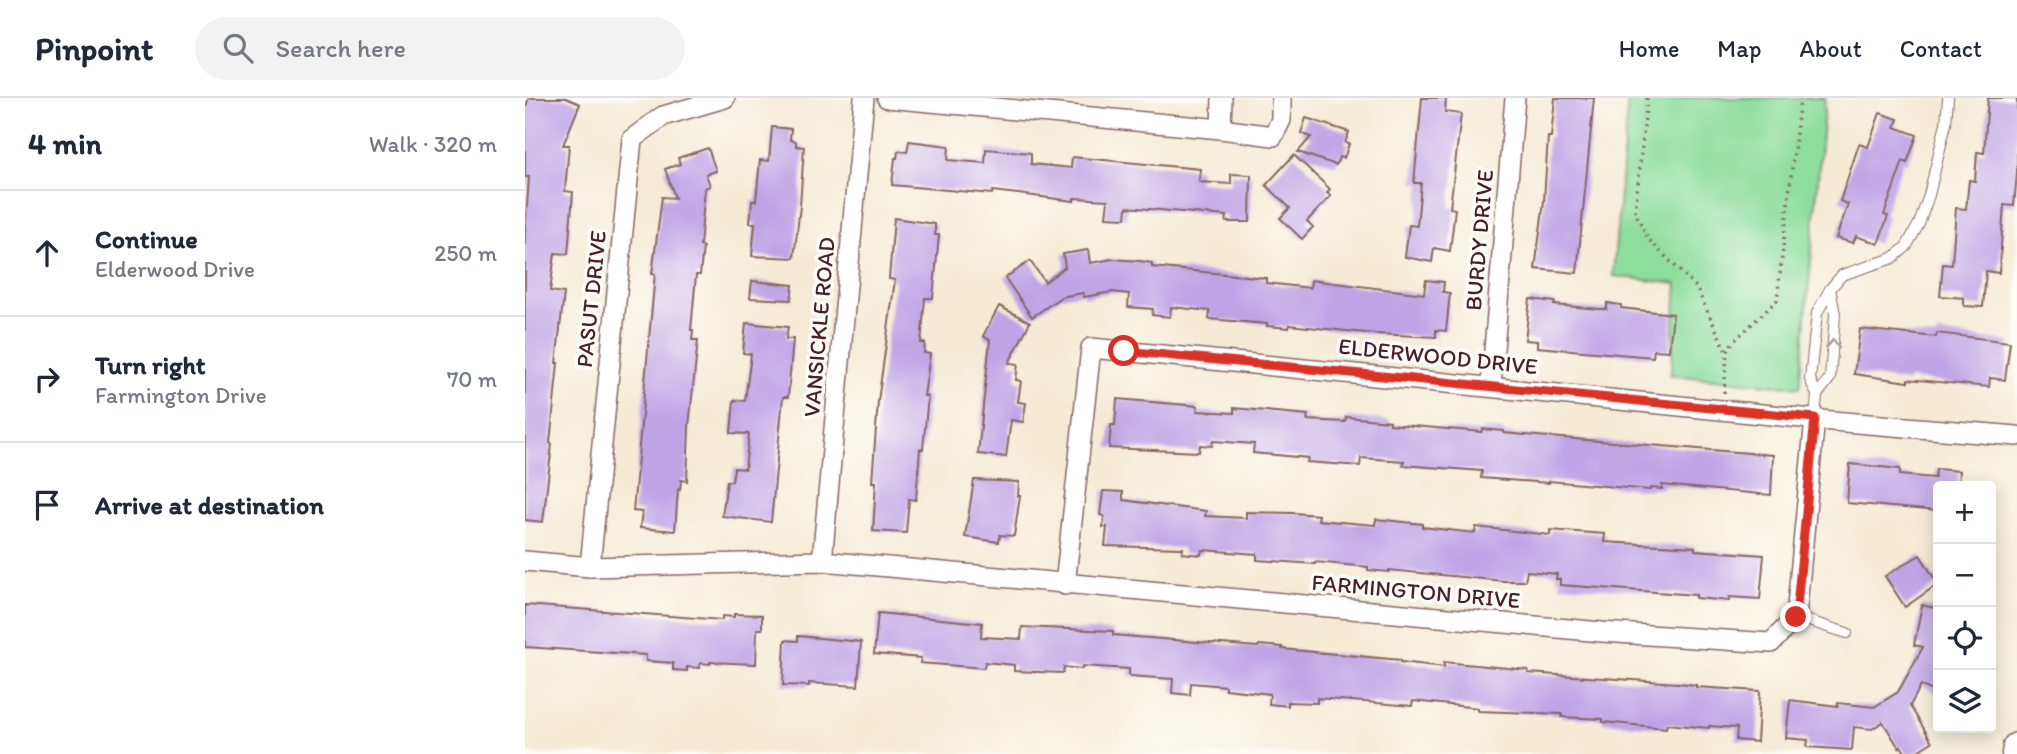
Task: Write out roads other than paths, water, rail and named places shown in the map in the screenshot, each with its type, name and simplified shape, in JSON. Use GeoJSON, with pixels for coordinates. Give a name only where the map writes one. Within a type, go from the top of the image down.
{"type":"FeatureCollection","features":[{"type":"Feature","properties":{"kind":"main road"},"geometry":{"type":"LineString","coordinates":[[2016,754],[2017,747]]}},
{"type":"Feature","properties":{"kind":"street","name":"PASUT DRIVE"},"geometry":{"type":"LineString","coordinates":[[590,566],[632,139],[663,116],[725,98]]}},
{"type":"Feature","properties":{"kind":"street","name":"VANSICKLE ROAD"},"geometry":{"type":"LineString","coordinates":[[822,561],[864,98]]}},
{"type":"Feature","properties":{"kind":"street"},"geometry":{"type":"LineString","coordinates":[[887,98],[1273,136],[1281,120],[1281,98]]}},
{"type":"Feature","properties":{"kind":"street"},"geometry":{"type":"LineString","coordinates":[[1221,129],[1222,98]]}},
{"type":"Feature","properties":{"kind":"street","name":"BURDY DRIVE"},"geometry":{"type":"LineString","coordinates":[[1490,386],[1515,98]]}},
{"type":"Feature","properties":{"kind":"street","name":"ELDERWOOD DRIVE"},"geometry":{"type":"LineString","coordinates":[[1065,585],[1091,348],[2017,436]]}},
{"type":"Feature","properties":{"kind":"street"},"geometry":{"type":"LineString","coordinates":[[1796,617],[1815,418]]}},
{"type":"Feature","properties":{"kind":"street","name":"FARMINGTON DRIVE"},"geometry":{"type":"LineString","coordinates":[[525,561],[590,566],[822,561],[1602,632],[1771,643],[1796,617]]}},
{"type":"Feature","properties":{"kind":"lane"},"geometry":{"type":"LineString","coordinates":[[1815,418],[1817,396],[1810,379],[1817,313],[1830,289],[1842,275],[1893,258],[1906,247],[1919,224],[1929,195],[1946,124],[1948,98]]}},
{"type":"Feature","properties":{"kind":"lane"},"geometry":{"type":"LineString","coordinates":[[1817,396],[1831,378],[1835,314],[1830,289]]}},
{"type":"Feature","properties":{"kind":"lane"},"geometry":{"type":"LineString","coordinates":[[1796,617],[1847,633]]}}]}
